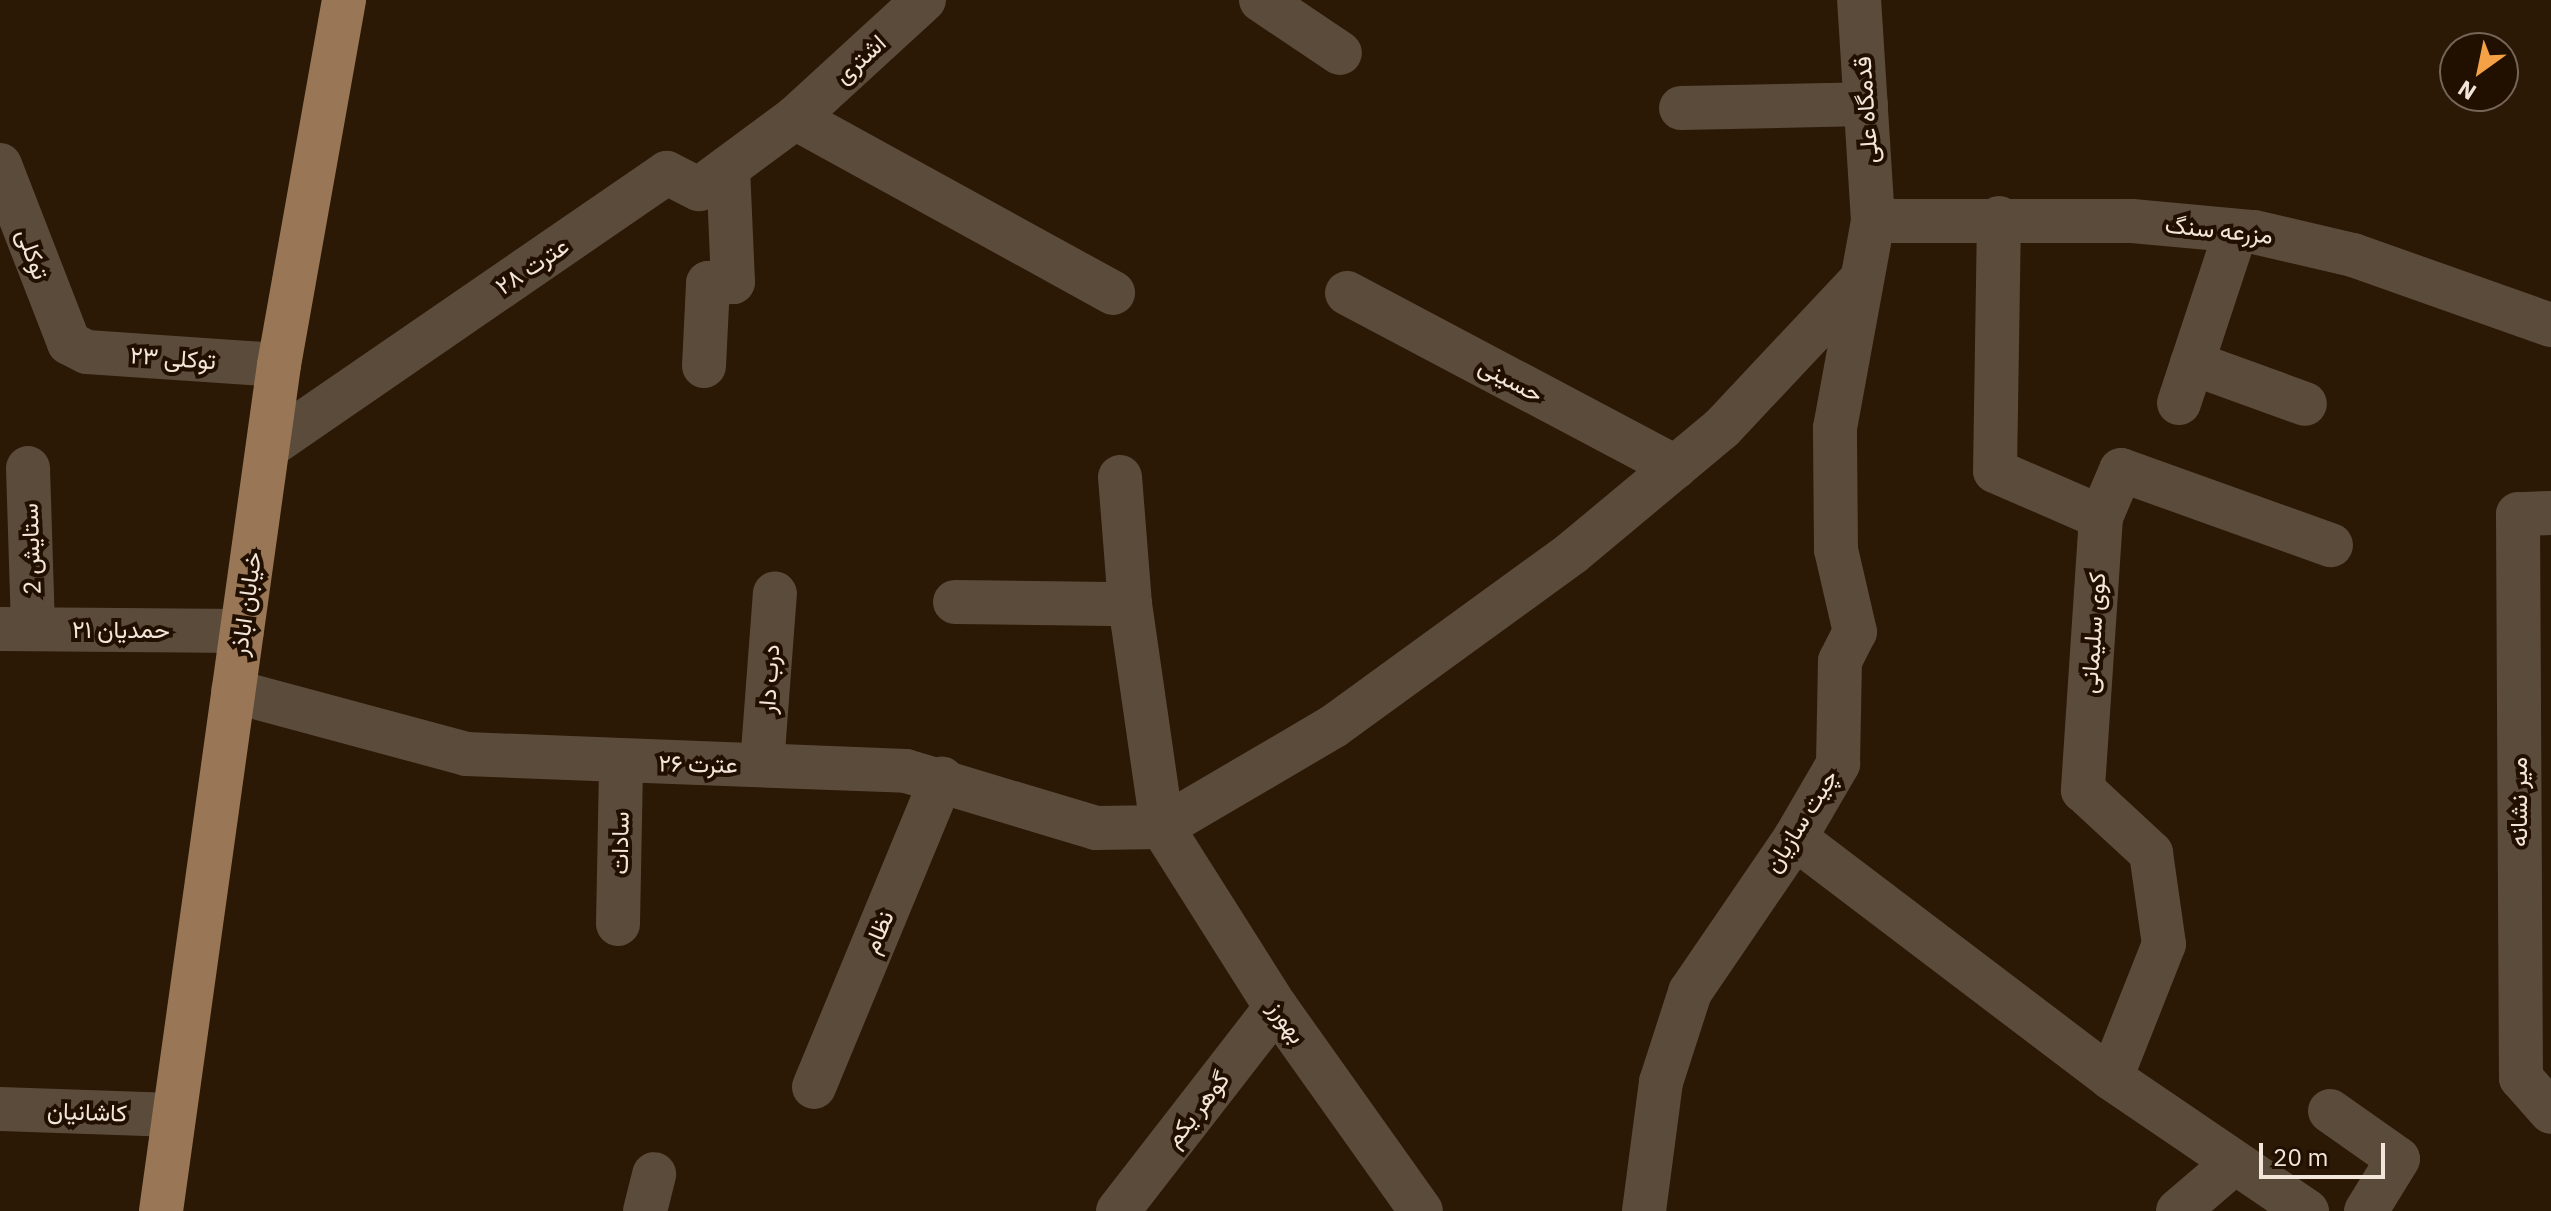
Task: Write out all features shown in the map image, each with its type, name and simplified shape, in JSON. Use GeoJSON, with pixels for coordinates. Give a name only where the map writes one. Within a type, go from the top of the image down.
{"type":"FeatureCollection","features":[{"type":"Feature","properties":{"kind":"main road","name":"خیابان اباذر"},"geometry":{"type":"LineString","coordinates":[[161,1211],[279,365],[344,0]]}},
{"type":"Feature","properties":{"kind":"street","name":"اشتری"},"geometry":{"type":"LineString","coordinates":[[795,118],[924,0]]}},
{"type":"Feature","properties":{"kind":"street"},"geometry":{"type":"LineString","coordinates":[[1261,0],[1340,53]]}},
{"type":"Feature","properties":{"kind":"street","name":"قدمگاه علی"},"geometry":{"type":"LineString","coordinates":[[1859,0],[1873,221]]}},
{"type":"Feature","properties":{"kind":"street"},"geometry":{"type":"LineString","coordinates":[[1681,108],[1866,104]]}},
{"type":"Feature","properties":{"kind":"street","name":"عترت ۲۸"},"geometry":{"type":"LineString","coordinates":[[268,447],[667,173],[699,189],[795,118]]}},
{"type":"Feature","properties":{"kind":"street"},"geometry":{"type":"LineString","coordinates":[[795,118],[1113,293]]}},
{"type":"Feature","properties":{"kind":"street","name":"توکلی"},"geometry":{"type":"LineString","coordinates":[[0,165],[69,343]]}},
{"type":"Feature","properties":{"kind":"street"},"geometry":{"type":"LineString","coordinates":[[704,366],[708,283],[733,282],[728,169]]}},
{"type":"Feature","properties":{"kind":"street"},"geometry":{"type":"LineString","coordinates":[[1999,218],[1995,471],[2101,517],[2121,470],[2331,545]]}},
{"type":"Feature","properties":{"kind":"street","name":"مزرعه سنگ"},"geometry":{"type":"LineString","coordinates":[[1873,221],[1999,218],[2132,221],[2236,231],[2353,255],[2551,325]]}},
{"type":"Feature","properties":{"kind":"street","name":"چیت سازیان"},"geometry":{"type":"LineString","coordinates":[[1644,1211],[1661,1082],[1690,992],[1795,838],[1838,764],[1840,661],[1855,632],[1836,550],[1835,428],[1858,283],[1873,221]]}},
{"type":"Feature","properties":{"kind":"street"},"geometry":{"type":"LineString","coordinates":[[2236,231],[2186,383],[2305,404]]}},
{"type":"Feature","properties":{"kind":"street"},"geometry":{"type":"LineString","coordinates":[[1120,477],[1130,604],[1162,827],[1402,680],[1676,467],[1722,428],[1858,283]]}},
{"type":"Feature","properties":{"kind":"street","name":"حسینی"},"geometry":{"type":"LineString","coordinates":[[1347,293],[1676,467]]}},
{"type":"Feature","properties":{"kind":"street","name":"توکلی ۲۳"},"geometry":{"type":"LineString","coordinates":[[69,343],[87,352],[279,365]]}},
{"type":"Feature","properties":{"kind":"street","name":"ستایش 2"},"geometry":{"type":"LineString","coordinates":[[17,629],[28,468]]}},
{"type":"Feature","properties":{"kind":"street","name":"میر نشانه"},"geometry":{"type":"LineString","coordinates":[[2551,513],[2518,514],[2535,846],[2521,1078],[2551,1112]]}},
{"type":"Feature","properties":{"kind":"street","name":"کوی سلیمانی"},"geometry":{"type":"LineString","coordinates":[[2101,517],[2083,790],[2151,853],[2164,944],[2111,1078]]}},
{"type":"Feature","properties":{"kind":"street","name":"درب دار"},"geometry":{"type":"LineString","coordinates":[[762,765],[775,593]]}},
{"type":"Feature","properties":{"kind":"street"},"geometry":{"type":"LineString","coordinates":[[955,602],[1130,604]]}},
{"type":"Feature","properties":{"kind":"street","name":"حمدیان ۲۱"},"geometry":{"type":"LineString","coordinates":[[17,629],[242,631]]}},
{"type":"Feature","properties":{"kind":"street","name":"عترت ۲۶"},"geometry":{"type":"LineString","coordinates":[[233,691],[466,754],[878,769],[942,778],[1096,828],[1162,827]]}},
{"type":"Feature","properties":{"kind":"street","name":"سادات"},"geometry":{"type":"LineString","coordinates":[[618,924],[621,762]]}},
{"type":"Feature","properties":{"kind":"street","name":"نظام"},"geometry":{"type":"LineString","coordinates":[[814,1087],[942,778]]}},
{"type":"Feature","properties":{"kind":"street","name":"بهورز"},"geometry":{"type":"LineString","coordinates":[[1162,827],[1276,1007],[1415,1209]]}},
{"type":"Feature","properties":{"kind":"street"},"geometry":{"type":"LineString","coordinates":[[1795,838],[2111,1078],[2307,1211]]}},
{"type":"Feature","properties":{"kind":"street","name":"گوهر یکم"},"geometry":{"type":"LineString","coordinates":[[1118,1211],[1276,1007]]}},
{"type":"Feature","properties":{"kind":"street","name":"کاشانیان"},"geometry":{"type":"LineString","coordinates":[[0,1109],[174,1115]]}},
{"type":"Feature","properties":{"kind":"street"},"geometry":{"type":"LineString","coordinates":[[2330,1111],[2398,1159],[2366,1211]]}},
{"type":"Feature","properties":{"kind":"street"},"geometry":{"type":"LineString","coordinates":[[1155,1211],[1164,1151]]}},
{"type":"Feature","properties":{"kind":"street"},"geometry":{"type":"LineString","coordinates":[[2178,1211],[2234,1163]]}}]}
